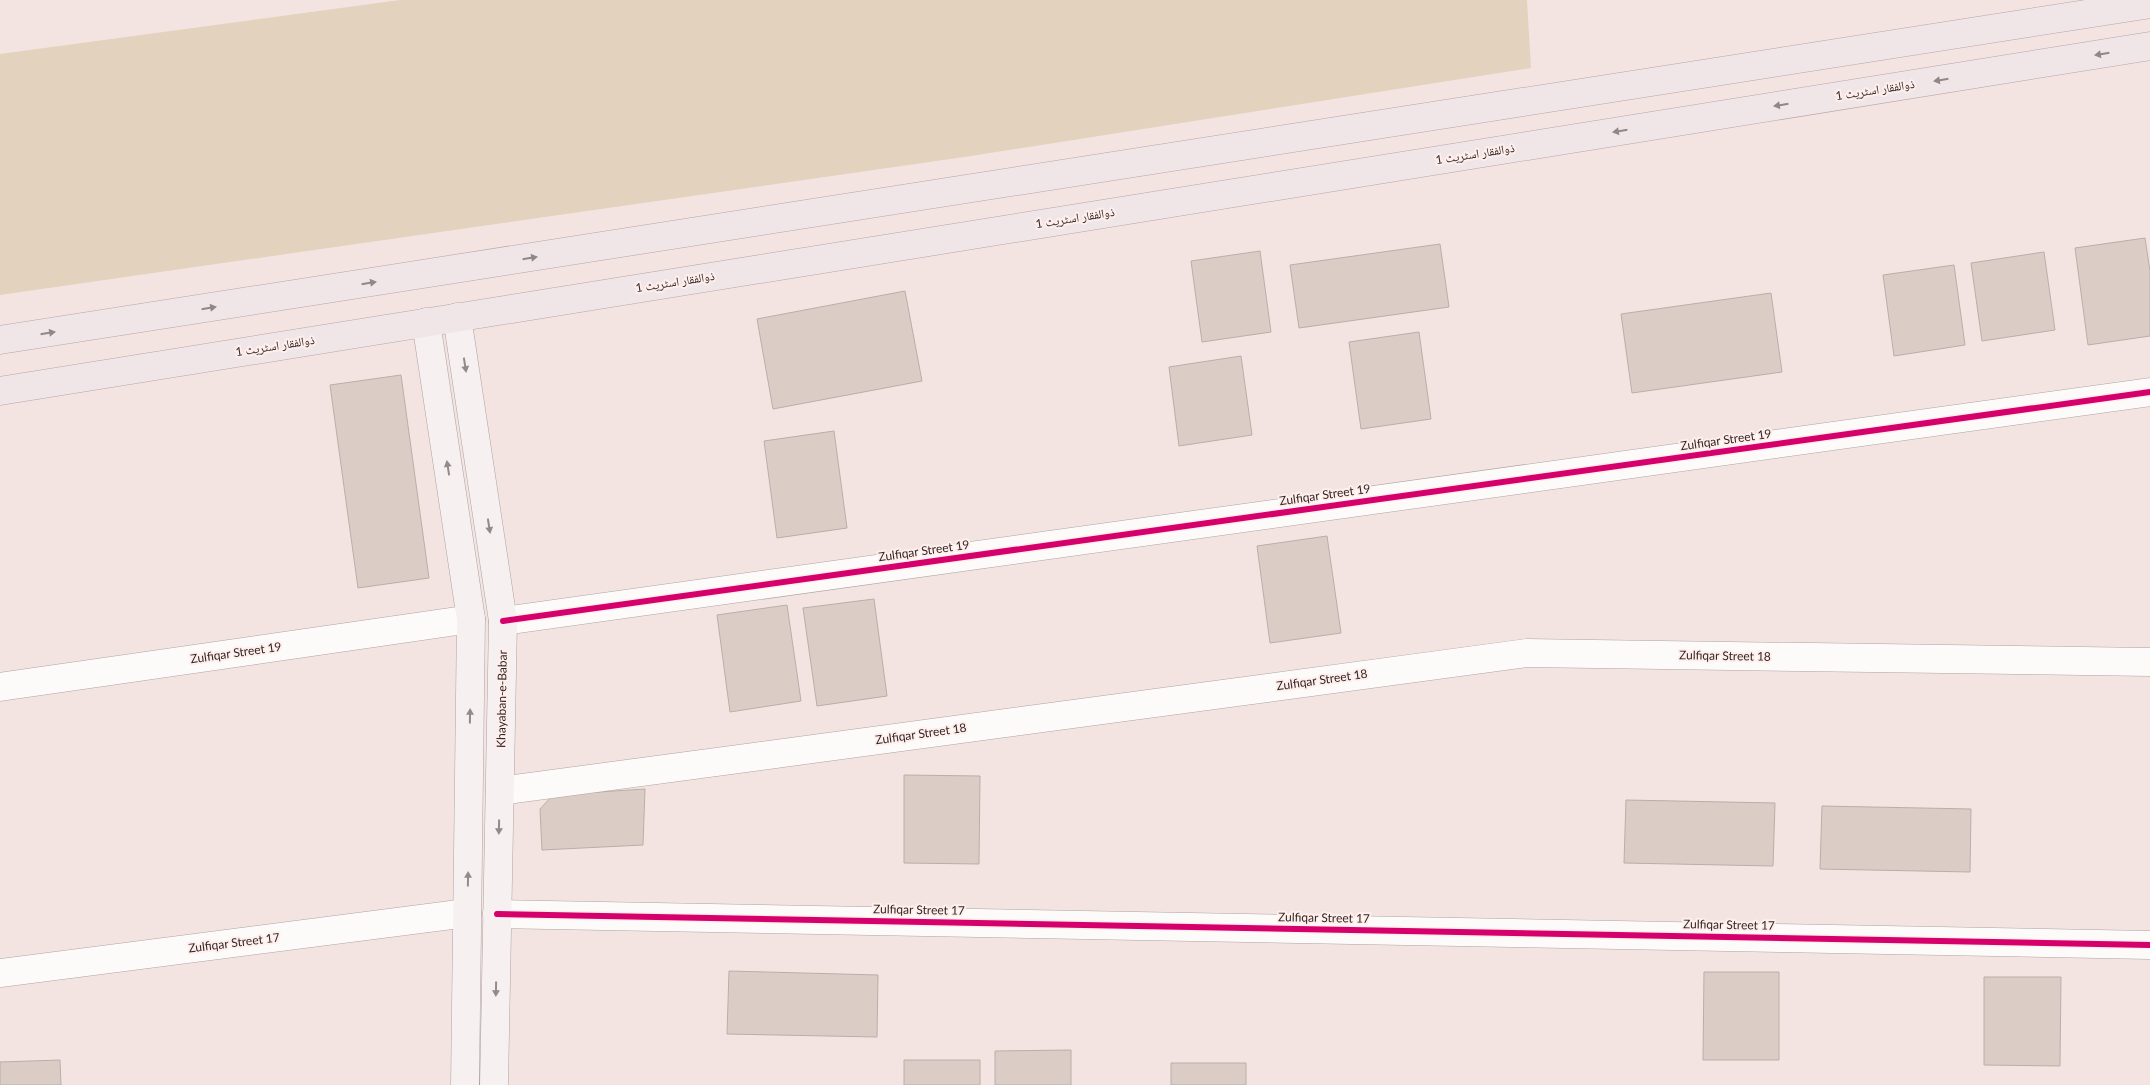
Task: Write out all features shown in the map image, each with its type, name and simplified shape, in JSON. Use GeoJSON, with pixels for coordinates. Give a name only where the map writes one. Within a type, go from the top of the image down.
{"type":"FeatureCollection","features":[{"type":"Feature","properties":{"kind":"main road"},"geometry":{"type":"LineString","coordinates":[[0,340],[2150,4]]}},
{"type":"Feature","properties":{"kind":"main road","name":"ذوالفقار اسٹریٹ 1"},"geometry":{"type":"LineString","coordinates":[[0,390],[2150,46]]}},
{"type":"Feature","properties":{"kind":"street","name":"Khayaban-e-Babar"},"geometry":{"type":"LineString","coordinates":[[457,317],[503,621],[494,1085]]}},
{"type":"Feature","properties":{"kind":"street"},"geometry":{"type":"LineString","coordinates":[[426,322],[471,618],[465,1085]]}},
{"type":"Feature","properties":{"kind":"street","name":"Zulfiqar Street 19"},"geometry":{"type":"LineString","coordinates":[[503,621],[2150,392]]}},
{"type":"Feature","properties":{"kind":"street","name":"Zulfiqar Street 19"},"geometry":{"type":"LineString","coordinates":[[0,688],[471,618]]}},
{"type":"Feature","properties":{"kind":"street","name":"Zulfiqar Street 18"},"geometry":{"type":"LineString","coordinates":[[500,790],[1527,653],[2150,662]]}},
{"type":"Feature","properties":{"kind":"street","name":"Zulfiqar Street 17"},"geometry":{"type":"LineString","coordinates":[[0,973],[467,913]]}},
{"type":"Feature","properties":{"kind":"street","name":"Zulfiqar Street 17"},"geometry":{"type":"LineString","coordinates":[[497,914],[2150,945]]}},
{"type":"Feature","properties":{"kind":"shaded area"},"geometry":{"type":"Polygon","coordinates":[[[400,0],[1527,0],[1531,68],[971,156],[0,295],[0,54],[400,0]]]}},
{"type":"Feature","properties":{"kind":"building"},"geometry":{"type":"Polygon","coordinates":[[[2145,238],[2150,271],[2150,336],[2088,345],[2075,248],[2145,238]]]}},
{"type":"Feature","properties":{"kind":"building"},"geometry":{"type":"Polygon","coordinates":[[[1440,244],[1449,307],[1299,328],[1290,265],[1440,244]]]}},
{"type":"Feature","properties":{"kind":"building"},"geometry":{"type":"Polygon","coordinates":[[[1260,251],[1271,332],[1202,342],[1191,261],[1260,251]]]}},
{"type":"Feature","properties":{"kind":"building"},"geometry":{"type":"Polygon","coordinates":[[[2044,252],[2055,330],[1982,341],[1971,263],[2044,252]]]}},
{"type":"Feature","properties":{"kind":"building"},"geometry":{"type":"Polygon","coordinates":[[[1954,265],[1965,345],[1894,356],[1883,275],[1954,265]]]}},
{"type":"Feature","properties":{"kind":"building"},"geometry":{"type":"Polygon","coordinates":[[[905,291],[922,381],[773,409],[757,319],[905,291]]]}},
{"type":"Feature","properties":{"kind":"building"},"geometry":{"type":"Polygon","coordinates":[[[1771,293],[1782,372],[1632,393],[1621,314],[1771,293]]]}},
{"type":"Feature","properties":{"kind":"building"},"geometry":{"type":"Polygon","coordinates":[[[1419,332],[1431,419],[1361,429],[1349,342],[1419,332]]]}},
{"type":"Feature","properties":{"kind":"building"},"geometry":{"type":"Polygon","coordinates":[[[1241,356],[1252,435],[1179,446],[1169,367],[1241,356]]]}},
{"type":"Feature","properties":{"kind":"building"},"geometry":{"type":"Polygon","coordinates":[[[401,375],[429,578],[358,588],[330,385],[401,375]]]}},
{"type":"Feature","properties":{"kind":"building"},"geometry":{"type":"Polygon","coordinates":[[[834,431],[847,528],[777,538],[764,441],[834,431]]]}},
{"type":"Feature","properties":{"kind":"building"},"geometry":{"type":"Polygon","coordinates":[[[1327,536],[1341,633],[1270,643],[1257,546],[1327,536]]]}},
{"type":"Feature","properties":{"kind":"building"},"geometry":{"type":"Polygon","coordinates":[[[874,599],[887,696],[817,706],[803,608],[874,599]]]}},
{"type":"Feature","properties":{"kind":"building"},"geometry":{"type":"Polygon","coordinates":[[[787,605],[801,701],[730,712],[717,615],[787,605]]]}},
{"type":"Feature","properties":{"kind":"building"},"geometry":{"type":"Polygon","coordinates":[[[904,775],[980,776],[979,864],[904,863],[904,775]]]}},
{"type":"Feature","properties":{"kind":"building"},"geometry":{"type":"Polygon","coordinates":[[[645,789],[643,845],[542,850],[540,809],[553,795],[645,789]]]}},
{"type":"Feature","properties":{"kind":"building"},"geometry":{"type":"Polygon","coordinates":[[[1626,800],[1775,803],[1773,866],[1624,863],[1626,800]]]}},
{"type":"Feature","properties":{"kind":"building"},"geometry":{"type":"Polygon","coordinates":[[[1822,806],[1971,809],[1970,872],[1820,869],[1822,806]]]}},
{"type":"Feature","properties":{"kind":"building"},"geometry":{"type":"Polygon","coordinates":[[[729,971],[878,975],[877,1037],[727,1034],[729,971]]]}},
{"type":"Feature","properties":{"kind":"building"},"geometry":{"type":"Polygon","coordinates":[[[1704,972],[1779,972],[1779,1060],[1703,1060],[1704,972]]]}},
{"type":"Feature","properties":{"kind":"building"},"geometry":{"type":"Polygon","coordinates":[[[1984,977],[2061,977],[2060,1066],[1984,1065],[1984,977]]]}},
{"type":"Feature","properties":{"kind":"building"},"geometry":{"type":"Polygon","coordinates":[[[1071,1050],[1071,1085],[995,1085],[995,1051],[1071,1050]]]}},
{"type":"Feature","properties":{"kind":"building"},"geometry":{"type":"Polygon","coordinates":[[[60,1060],[61,1085],[0,1085],[0,1062],[60,1060]]]}},
{"type":"Feature","properties":{"kind":"building"},"geometry":{"type":"Polygon","coordinates":[[[904,1060],[980,1060],[980,1085],[904,1085],[904,1060]]]}},
{"type":"Feature","properties":{"kind":"building"},"geometry":{"type":"Polygon","coordinates":[[[1171,1063],[1246,1063],[1246,1085],[1171,1085],[1171,1063]]]}},
{"type":"Feature","properties":{"kind":"cycle path"},"geometry":{"type":"LineString","coordinates":[[503,621],[2150,392]]}},
{"type":"Feature","properties":{"kind":"cycle path"},"geometry":{"type":"LineString","coordinates":[[497,914],[2150,945]]}}]}
